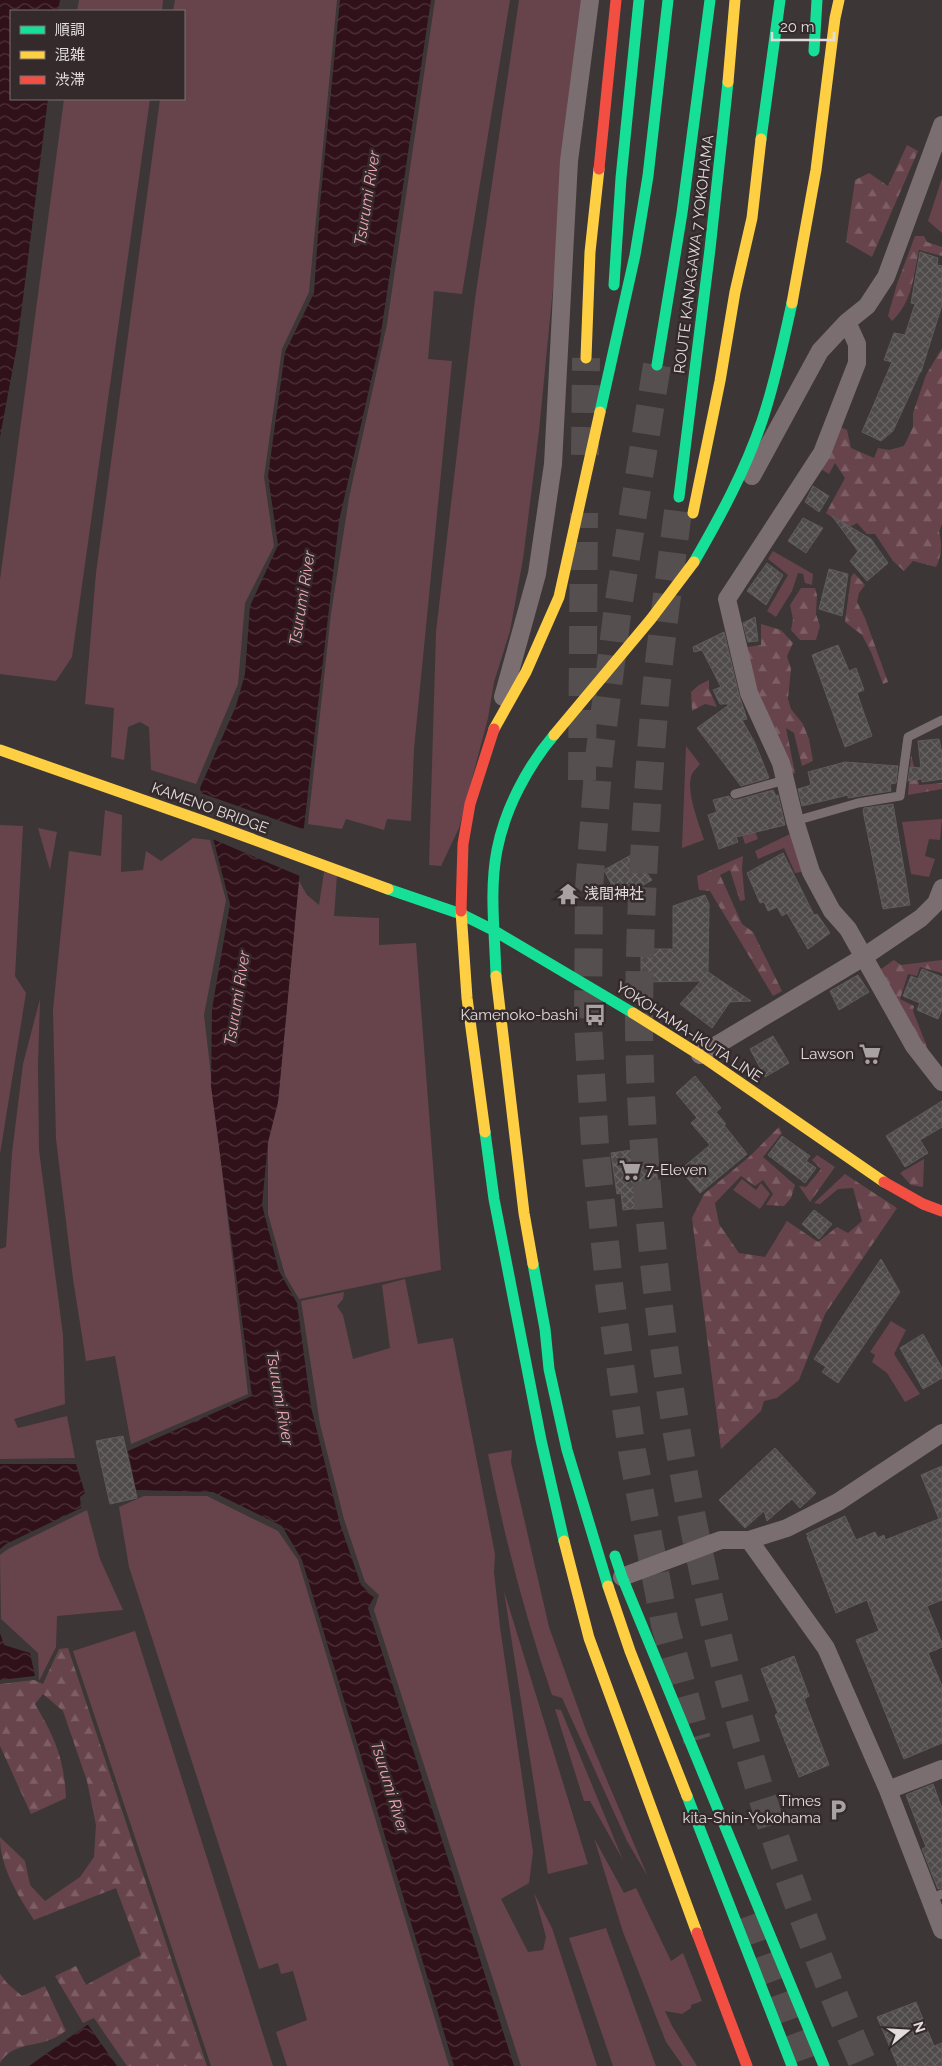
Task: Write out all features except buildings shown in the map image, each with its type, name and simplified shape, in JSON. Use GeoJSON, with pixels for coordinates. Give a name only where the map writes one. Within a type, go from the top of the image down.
{"type":"FeatureCollection","features":[{"type":"Feature","properties":{"kind":"main road"},"geometry":{"type":"LineString","coordinates":[[586,358],[590,252],[616,0]]}},
{"type":"Feature","properties":{"kind":"main road"},"geometry":{"type":"LineString","coordinates":[[602,404],[613,312],[621,178],[638,0]]}},
{"type":"Feature","properties":{"kind":"main road"},"geometry":{"type":"LineString","coordinates":[[668,0],[648,176],[635,255],[602,404],[558,597],[526,672],[494,729],[470,804],[464,836],[461,914],[467,998],[494,1199],[541,1440],[570,1568],[589,1638],[612,1704],[748,2066]]}},
{"type":"Feature","properties":{"kind":"main road","name":"ROUTE KANAGAWA 7 YOKOHAMA"},"geometry":{"type":"LineString","coordinates":[[657,365],[682,213],[710,0]]}},
{"type":"Feature","properties":{"kind":"main road","name":"ROUTE KANAGAWA 7 YOKOHAMA"},"geometry":{"type":"LineString","coordinates":[[678,511],[715,214],[735,0]]}},
{"type":"Feature","properties":{"kind":"main road"},"geometry":{"type":"LineString","coordinates":[[693,513],[720,381],[735,292],[752,218],[780,0]]}},
{"type":"Feature","properties":{"kind":"main road"},"geometry":{"type":"LineString","coordinates":[[813,61],[817,0]]}},
{"type":"Feature","properties":{"kind":"main road"},"geometry":{"type":"LineString","coordinates":[[792,2066],[661,1735],[609,1590],[567,1450],[549,1369],[545,1329],[524,1213],[511,1118],[497,993],[493,896],[497,850],[512,802],[526,776],[550,739],[651,619],[694,562],[727,503],[757,436],[778,366],[795,290],[819,152],[839,0]]}},
{"type":"Feature","properties":{"kind":"main road"},"geometry":{"type":"LineString","coordinates":[[778,366],[796,214]]}},
{"type":"Feature","properties":{"kind":"main road","name":"KAMENO BRIDGE"},"geometry":{"type":"LineString","coordinates":[[0,750],[203,821],[409,897]]}},
{"type":"Feature","properties":{"kind":"main road","name":"YOKOHAMA-IKUTA LINE"},"geometry":{"type":"LineString","coordinates":[[409,897],[461,914],[493,930],[616,1002],[700,1055],[878,1179],[923,1204],[942,1211]]}},
{"type":"Feature","properties":{"kind":"main road"},"geometry":{"type":"LineString","coordinates":[[516,1304],[556,1453]]}},
{"type":"Feature","properties":{"kind":"main road"},"geometry":{"type":"LineString","coordinates":[[545,1329],[572,1421]]}},
{"type":"Feature","properties":{"kind":"main road"},"geometry":{"type":"LineString","coordinates":[[612,1549],[824,2066]]}},
{"type":"Feature","properties":{"kind":"street"},"geometry":{"type":"LineString","coordinates":[[494,729],[537,574],[553,464],[569,161],[590,0]]}},
{"type":"Feature","properties":{"kind":"street"},"geometry":{"type":"LineString","coordinates":[[694,562],[738,503],[820,351],[846,322],[867,306],[886,277],[942,125]]}},
{"type":"Feature","properties":{"kind":"street"},"geometry":{"type":"LineString","coordinates":[[846,322],[857,344],[857,363],[822,453],[727,599],[749,692],[781,762],[795,821],[811,872],[832,911],[848,929],[862,958],[914,1046],[942,1082]]}},
{"type":"Feature","properties":{"kind":"street"},"geometry":{"type":"LineString","coordinates":[[700,1055],[862,958],[921,918],[936,903],[942,888]]}},
{"type":"Feature","properties":{"kind":"street"},"geometry":{"type":"LineString","coordinates":[[622,1577],[721,1540],[749,1540],[787,1528],[838,1502],[942,1433]]}},
{"type":"Feature","properties":{"kind":"street"},"geometry":{"type":"LineString","coordinates":[[749,1540],[826,1648],[936,1896],[942,1930]]}},
{"type":"Feature","properties":{"kind":"street"},"geometry":{"type":"LineString","coordinates":[[888,1790],[942,1768]]}},
{"type":"Feature","properties":{"kind":"lane"},"geometry":{"type":"LineString","coordinates":[[795,821],[858,803],[900,796],[908,737],[942,720]]}},
{"type":"Feature","properties":{"kind":"lane"},"geometry":{"type":"LineString","coordinates":[[735,794],[785,780]]}},
{"type":"Feature","properties":{"kind":"green space"},"geometry":{"type":"Polygon","coordinates":[[[79,0],[163,0],[162,10],[77,10],[79,0]]]}},
{"type":"Feature","properties":{"kind":"green space"},"geometry":{"type":"Polygon","coordinates":[[[175,0],[337,0],[309,292],[282,349],[264,477],[274,546],[245,603],[238,684],[196,784],[151,770],[149,727],[140,722],[128,727],[124,760],[111,757],[114,708],[85,704],[96,573],[160,100],[185,100],[185,10],[173,10],[175,0]]]}},
{"type":"Feature","properties":{"kind":"green space"},"geometry":{"type":"Polygon","coordinates":[[[435,0],[510,0],[462,294],[434,291],[428,359],[452,361],[414,749],[411,821],[387,819],[384,830],[346,819],[342,829],[308,824],[331,614],[349,498],[387,324],[435,0]]]}},
{"type":"Feature","properties":{"kind":"green space"},"geometry":{"type":"Polygon","coordinates":[[[519,0],[587,0],[567,145],[539,431],[523,559],[510,631],[494,682],[488,718],[459,828],[441,866],[429,865],[436,632],[475,299],[519,0]]]}},
{"type":"Feature","properties":{"kind":"green space"},"geometry":{"type":"Polygon","coordinates":[[[64,100],[150,100],[72,657],[56,681],[0,674],[0,580],[64,100]]]}},
{"type":"Feature","properties":{"kind":"green space"},"geometry":{"type":"Polygon","coordinates":[[[907,145],[918,151],[872,257],[846,242],[855,180],[869,173],[888,186],[907,145]]]}},
{"type":"Feature","properties":{"kind":"green space"},"geometry":{"type":"Polygon","coordinates":[[[942,178],[942,233],[928,221],[942,178]]]}},
{"type":"Feature","properties":{"kind":"green space"},"geometry":{"type":"Polygon","coordinates":[[[915,236],[924,236],[927,242],[942,247],[942,256],[919,250],[908,297],[892,321],[888,316],[897,284],[915,236]]]}},
{"type":"Feature","properties":{"kind":"green space"},"geometry":{"type":"Polygon","coordinates":[[[942,348],[942,524],[939,531],[940,554],[936,567],[913,561],[904,571],[893,561],[875,534],[867,534],[857,523],[848,528],[826,513],[845,478],[835,463],[829,474],[821,469],[840,427],[847,430],[851,448],[874,458],[878,448],[889,450],[904,446],[913,427],[913,413],[926,375],[942,348]]]}},
{"type":"Feature","properties":{"kind":"green space"},"geometry":{"type":"Polygon","coordinates":[[[773,551],[813,574],[812,585],[805,583],[803,574],[798,573],[792,591],[776,617],[767,611],[788,575],[768,559],[773,551]]]}},
{"type":"Feature","properties":{"kind":"green space"},"geometry":{"type":"Polygon","coordinates":[[[854,573],[865,585],[859,593],[857,602],[865,618],[888,682],[883,684],[871,652],[862,635],[845,622],[851,577],[854,573]]]}},
{"type":"Feature","properties":{"kind":"green space"},"geometry":{"type":"Polygon","coordinates":[[[801,588],[815,588],[817,595],[816,614],[820,626],[816,640],[800,640],[791,630],[793,619],[790,605],[801,588]]]}},
{"type":"Feature","properties":{"kind":"green space"},"geometry":{"type":"Polygon","coordinates":[[[761,624],[781,630],[793,643],[787,656],[791,669],[788,699],[791,709],[803,724],[809,739],[813,761],[802,766],[794,733],[786,728],[795,773],[789,776],[753,686],[747,647],[761,645],[761,624]]]}},
{"type":"Feature","properties":{"kind":"green space"},"geometry":{"type":"Polygon","coordinates":[[[709,680],[709,689],[717,707],[705,704],[692,711],[691,692],[709,680]]]}},
{"type":"Feature","properties":{"kind":"green space"},"geometry":{"type":"Polygon","coordinates":[[[686,746],[700,764],[692,774],[690,789],[704,840],[682,848],[686,746]]]}},
{"type":"Feature","properties":{"kind":"green space"},"geometry":{"type":"Polygon","coordinates":[[[911,755],[919,785],[942,783],[942,789],[908,795],[911,755]]]}},
{"type":"Feature","properties":{"kind":"green space"},"geometry":{"type":"Polygon","coordinates":[[[105,810],[122,815],[121,872],[143,870],[146,851],[161,861],[193,838],[210,840],[226,900],[204,1015],[248,1394],[131,1444],[115,1356],[86,1361],[73,1279],[56,1139],[53,1010],[69,851],[101,856],[105,810]]]}},
{"type":"Feature","properties":{"kind":"green space"},"geometry":{"type":"Polygon","coordinates":[[[734,810],[747,812],[758,839],[745,844],[734,810]]]}},
{"type":"Feature","properties":{"kind":"green space"},"geometry":{"type":"Polygon","coordinates":[[[942,819],[940,840],[929,839],[925,856],[935,859],[929,877],[911,874],[902,822],[942,819]]]}},
{"type":"Feature","properties":{"kind":"green space"},"geometry":{"type":"Polygon","coordinates":[[[0,825],[23,826],[15,976],[26,993],[0,1154],[0,825]]]}},
{"type":"Feature","properties":{"kind":"green space"},"geometry":{"type":"Polygon","coordinates":[[[38,828],[57,832],[50,870],[38,828]]]}},
{"type":"Feature","properties":{"kind":"green space"},"geometry":{"type":"Polygon","coordinates":[[[790,834],[802,872],[795,873],[784,848],[758,859],[755,851],[790,834]]]}},
{"type":"Feature","properties":{"kind":"green space"},"geometry":{"type":"Polygon","coordinates":[[[743,856],[742,869],[745,900],[740,901],[730,870],[720,875],[742,924],[753,932],[782,991],[773,996],[710,891],[699,890],[697,876],[743,856]]]}},
{"type":"Feature","properties":{"kind":"green space"},"geometry":{"type":"Polygon","coordinates":[[[324,872],[337,875],[334,916],[379,918],[379,945],[416,943],[441,1270],[299,1299],[285,1275],[268,1214],[268,1142],[278,1102],[299,881],[307,895],[319,905],[324,872]]]}},
{"type":"Feature","properties":{"kind":"green space"},"geometry":{"type":"Polygon","coordinates":[[[894,960],[901,965],[942,960],[942,973],[920,967],[917,976],[908,974],[900,999],[914,1006],[913,1011],[932,1060],[878,971],[894,960]]]}},
{"type":"Feature","properties":{"kind":"green space"},"geometry":{"type":"Polygon","coordinates":[[[40,999],[38,1066],[39,1150],[63,1335],[65,1404],[14,1419],[18,1428],[67,1416],[75,1458],[0,1459],[0,1249],[6,1247],[12,1153],[23,1064],[40,999]]]}},
{"type":"Feature","properties":{"kind":"green space"},"geometry":{"type":"Polygon","coordinates":[[[779,1127],[782,1133],[763,1157],[795,1185],[791,1198],[784,1206],[766,1205],[773,1194],[763,1180],[755,1186],[741,1176],[715,1203],[719,1224],[739,1253],[765,1257],[787,1221],[818,1242],[837,1227],[848,1233],[862,1221],[853,1188],[838,1189],[820,1204],[814,1203],[845,1174],[897,1208],[825,1314],[799,1380],[777,1398],[764,1401],[761,1411],[721,1449],[692,1218],[704,1194],[749,1157],[779,1127]]]}},
{"type":"Feature","properties":{"kind":"green space"},"geometry":{"type":"Polygon","coordinates":[[[817,1155],[835,1167],[810,1202],[799,1186],[806,1187],[821,1169],[812,1160],[817,1155]]]}},
{"type":"Feature","properties":{"kind":"green space"},"geometry":{"type":"Polygon","coordinates":[[[924,1159],[923,1187],[911,1185],[900,1173],[924,1159]]]}},
{"type":"Feature","properties":{"kind":"green space"},"geometry":{"type":"Polygon","coordinates":[[[742,1179],[756,1190],[761,1183],[770,1194],[760,1209],[733,1190],[742,1179]]]}},
{"type":"Feature","properties":{"kind":"green space"},"geometry":{"type":"Polygon","coordinates":[[[405,1279],[418,1344],[453,1338],[495,1554],[494,1572],[500,1627],[533,1852],[529,1883],[501,1899],[528,1952],[543,1950],[546,1937],[534,1893],[552,1928],[597,2066],[521,2066],[374,1610],[379,1595],[365,1582],[344,1519],[320,1424],[301,1301],[344,1292],[343,1299],[337,1306],[343,1315],[353,1359],[390,1348],[382,1285],[405,1279]]]}},
{"type":"Feature","properties":{"kind":"green space"},"geometry":{"type":"Polygon","coordinates":[[[891,1321],[906,1330],[894,1354],[920,1394],[905,1402],[887,1373],[872,1362],[875,1355],[870,1352],[891,1321]]]}},
{"type":"Feature","properties":{"kind":"green space"},"geometry":{"type":"Polygon","coordinates":[[[512,1450],[511,1462],[549,1627],[587,1733],[648,1877],[627,1841],[562,1698],[552,1695],[542,1665],[516,1576],[488,1454],[512,1450]]]}},
{"type":"Feature","properties":{"kind":"green space"},"geometry":{"type":"Polygon","coordinates":[[[144,1496],[207,1496],[278,1531],[298,1560],[449,2066],[287,2066],[276,2032],[307,2020],[293,1971],[281,1974],[278,1963],[259,1969],[129,1567],[119,1507],[144,1496]]]}},
{"type":"Feature","properties":{"kind":"green space"},"geometry":{"type":"Polygon","coordinates":[[[87,1510],[100,1559],[123,1610],[57,1616],[56,1647],[39,1681],[38,1653],[1,1619],[0,1555],[8,1549],[87,1510]]]}},
{"type":"Feature","properties":{"kind":"green space"},"geometry":{"type":"Polygon","coordinates":[[[504,1591],[588,1864],[548,1874],[504,1591]]]}},
{"type":"Feature","properties":{"kind":"green space"},"geometry":{"type":"Polygon","coordinates":[[[135,1631],[273,2066],[211,2066],[73,1651],[135,1631]]]}},
{"type":"Feature","properties":{"kind":"green space"},"geometry":{"type":"Polygon","coordinates":[[[68,1648],[207,2066],[127,2066],[94,2018],[83,2023],[55,1976],[76,1966],[86,1985],[141,1955],[116,1888],[34,1920],[16,1891],[3,1860],[0,1837],[25,1861],[30,1885],[45,1901],[80,1877],[94,1857],[96,1825],[87,1781],[63,1711],[43,1694],[35,1704],[48,1727],[61,1760],[66,1798],[31,1814],[0,1746],[0,1684],[34,1680],[43,1684],[59,1649],[68,1648]]]}},
{"type":"Feature","properties":{"kind":"green space"},"geometry":{"type":"Polygon","coordinates":[[[555,1709],[561,1710],[623,1860],[590,1801],[584,1801],[555,1709]]]}},
{"type":"Feature","properties":{"kind":"green space"},"geometry":{"type":"Polygon","coordinates":[[[594,1838],[624,1893],[636,1888],[671,1961],[683,1953],[702,2001],[691,2005],[691,2008],[682,2014],[665,2011],[697,2066],[683,2066],[666,2042],[623,1932],[594,1838]]]}},
{"type":"Feature","properties":{"kind":"green space"},"geometry":{"type":"Polygon","coordinates":[[[606,1928],[656,2066],[613,2066],[569,1938],[606,1928]]]}},
{"type":"Feature","properties":{"kind":"green space"},"geometry":{"type":"Polygon","coordinates":[[[0,1974],[22,1996],[45,1986],[66,2031],[45,2042],[17,2049],[0,2063],[0,1974]]]}},
{"type":"Feature","properties":{"kind":"water"},"geometry":{"type":"Polygon","coordinates":[[[0,0],[60,0],[58,10],[10,10],[10,100],[48,100],[17,346],[0,437],[0,0]]]}},
{"type":"Feature","properties":{"kind":"water","name":"Tsurumi River"},"geometry":{"type":"Polygon","coordinates":[[[340,0],[431,0],[379,346],[339,521],[304,827],[278,1102],[268,1142],[262,1205],[279,1271],[297,1303],[311,1407],[340,1524],[361,1585],[374,1597],[368,1608],[514,2066],[454,2066],[302,1560],[282,1526],[213,1492],[136,1490],[128,1451],[252,1396],[211,1086],[212,1009],[230,904],[200,788],[236,706],[245,674],[250,606],[278,545],[268,476],[285,352],[314,293],[320,204],[340,0]]]}},
{"type":"Feature","properties":{"kind":"water"},"geometry":{"type":"Polygon","coordinates":[[[0,1464],[76,1464],[85,1493],[80,1497],[81,1508],[6,1544],[0,1549],[0,1464]]]}},
{"type":"Feature","properties":{"kind":"water"},"geometry":{"type":"Polygon","coordinates":[[[0,1633],[4,1645],[30,1653],[35,1676],[0,1680],[0,1633]]]}},
{"type":"Feature","properties":{"kind":"water"},"geometry":{"type":"Polygon","coordinates":[[[87,2025],[117,2066],[29,2066],[87,2025]]]}},
{"type":"Feature","properties":{"kind":"pier"},"geometry":{"type":"Polygon","coordinates":[[[198,792],[306,830],[302,877],[210,838],[198,792]]]}},
{"type":"Feature","properties":{"kind":"tunnel"},"geometry":{"type":"LineString","coordinates":[[585,455],[586,358]]}},
{"type":"Feature","properties":{"kind":"tunnel"},"geometry":{"type":"LineString","coordinates":[[657,365],[618,607],[599,758],[589,888],[588,1024],[595,1145],[610,1293],[632,1451],[665,1625],[697,1740]]}},
{"type":"Feature","properties":{"kind":"tunnel"},"geometry":{"type":"LineString","coordinates":[[678,511],[655,701],[640,946],[639,1028],[642,1124],[656,1282],[677,1435],[706,1586],[724,1660],[744,1735],[790,1881],[825,1974],[864,2066]]}},
{"type":"Feature","properties":{"kind":"tunnel"},"geometry":{"type":"LineString","coordinates":[[582,780],[584,513]]}},
{"type":"Feature","properties":{"kind":"tunnel"},"geometry":{"type":"LineString","coordinates":[[751,1915],[806,2066]]}},
{"type":"Feature","properties":{"kind":"traffic: fast"},"geometry":{"type":"LineString","coordinates":[[614,285],[621,178],[639,0]]}},
{"type":"Feature","properties":{"kind":"traffic: fast"},"geometry":{"type":"LineString","coordinates":[[600,412],[635,255],[648,176],[668,0]]}},
{"type":"Feature","properties":{"kind":"traffic: fast"},"geometry":{"type":"LineString","coordinates":[[657,365],[682,213],[710,0]]}},
{"type":"Feature","properties":{"kind":"traffic: fast"},"geometry":{"type":"LineString","coordinates":[[761,139],[780,0]]}},
{"type":"Feature","properties":{"kind":"traffic: fast"},"geometry":{"type":"LineString","coordinates":[[814,51],[817,0]]}},
{"type":"Feature","properties":{"kind":"traffic: fast"},"geometry":{"type":"LineString","coordinates":[[679,497],[710,249],[728,82]]}},
{"type":"Feature","properties":{"kind":"traffic: fast"},"geometry":{"type":"LineString","coordinates":[[694,562],[731,493],[755,440],[771,392],[792,303]]}},
{"type":"Feature","properties":{"kind":"traffic: fast"},"geometry":{"type":"LineString","coordinates":[[496,976],[493,881],[497,850],[505,819],[518,789],[544,747],[554,735]]}},
{"type":"Feature","properties":{"kind":"traffic: fast"},"geometry":{"type":"LineString","coordinates":[[388,889],[461,914],[493,930],[633,1013]]}},
{"type":"Feature","properties":{"kind":"traffic: fast"},"geometry":{"type":"LineString","coordinates":[[485,1132],[494,1199],[541,1440],[564,1541]]}},
{"type":"Feature","properties":{"kind":"traffic: fast"},"geometry":{"type":"LineString","coordinates":[[533,1264],[545,1329],[549,1369],[567,1450],[608,1586]]}},
{"type":"Feature","properties":{"kind":"traffic: fast"},"geometry":{"type":"LineString","coordinates":[[615,1556],[824,2066]]}},
{"type":"Feature","properties":{"kind":"traffic: fast"},"geometry":{"type":"LineString","coordinates":[[687,1796],[792,2066]]}},
{"type":"Feature","properties":{"kind":"traffic: slow"},"geometry":{"type":"LineString","coordinates":[[728,82],[735,0]]}},
{"type":"Feature","properties":{"kind":"traffic: slow"},"geometry":{"type":"LineString","coordinates":[[792,303],[816,170],[835,18],[839,0]]}},
{"type":"Feature","properties":{"kind":"traffic: slow"},"geometry":{"type":"LineString","coordinates":[[693,513],[720,381],[735,292],[752,218],[761,139]]}},
{"type":"Feature","properties":{"kind":"traffic: slow"},"geometry":{"type":"LineString","coordinates":[[586,358],[590,252],[599,169]]}},
{"type":"Feature","properties":{"kind":"traffic: slow"},"geometry":{"type":"LineString","coordinates":[[494,729],[526,672],[559,597],[600,412]]}},
{"type":"Feature","properties":{"kind":"traffic: slow"},"geometry":{"type":"LineString","coordinates":[[554,735],[651,619],[694,562]]}},
{"type":"Feature","properties":{"kind":"traffic: slow"},"geometry":{"type":"LineString","coordinates":[[0,750],[203,821],[388,889]]}},
{"type":"Feature","properties":{"kind":"traffic: slow"},"geometry":{"type":"LineString","coordinates":[[461,911],[467,998],[485,1132]]}},
{"type":"Feature","properties":{"kind":"traffic: slow"},"geometry":{"type":"LineString","coordinates":[[496,976],[524,1213],[533,1264]]}},
{"type":"Feature","properties":{"kind":"traffic: slow"},"geometry":{"type":"LineString","coordinates":[[633,1013],[700,1055],[884,1182]]}},
{"type":"Feature","properties":{"kind":"traffic: slow"},"geometry":{"type":"LineString","coordinates":[[564,1541],[589,1638],[697,1933]]}},
{"type":"Feature","properties":{"kind":"traffic: slow"},"geometry":{"type":"LineString","coordinates":[[608,1586],[630,1651],[687,1796]]}},
{"type":"Feature","properties":{"kind":"traffic: jam"},"geometry":{"type":"LineString","coordinates":[[599,169],[616,0]]}},
{"type":"Feature","properties":{"kind":"traffic: jam"},"geometry":{"type":"LineString","coordinates":[[461,911],[463,844],[470,804],[494,729]]}},
{"type":"Feature","properties":{"kind":"traffic: jam"},"geometry":{"type":"LineString","coordinates":[[884,1182],[923,1204],[942,1211]]}},
{"type":"Feature","properties":{"kind":"traffic: jam"},"geometry":{"type":"LineString","coordinates":[[697,1933],[747,2066]]}},
{"type":"Feature","properties":{"kind":"place","name":"浅間神社"},"geometry":{"type":"Point","coordinates":[568,894]}},
{"type":"Feature","properties":{"kind":"place","name":"Kamenoko-bashi"},"geometry":{"type":"Point","coordinates":[595,1015]}},
{"type":"Feature","properties":{"kind":"place","name":"Lawson"},"geometry":{"type":"Point","coordinates":[870,1054]}},
{"type":"Feature","properties":{"kind":"place","name":"7-Eleven"},"geometry":{"type":"Point","coordinates":[630,1170]}},
{"type":"Feature","properties":{"kind":"place","name":"Times kita-Shin-Yokohama"},"geometry":{"type":"Point","coordinates":[838,1810]}}]}
